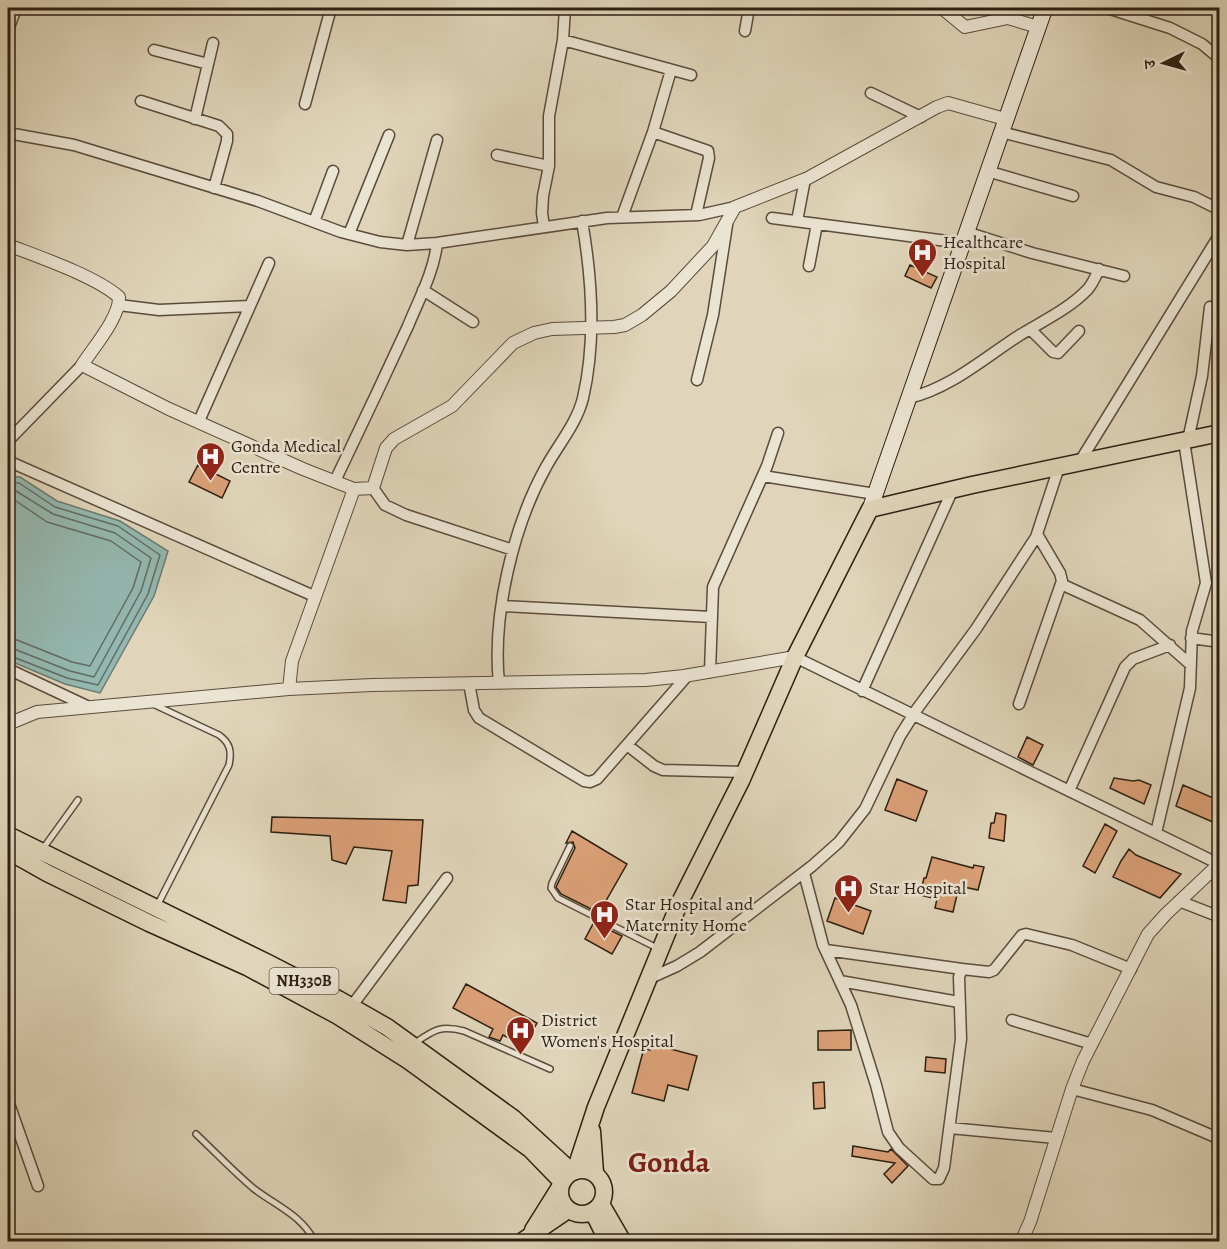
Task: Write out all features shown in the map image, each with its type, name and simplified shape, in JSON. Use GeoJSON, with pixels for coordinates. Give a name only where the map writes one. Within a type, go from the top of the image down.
{"type":"FeatureCollection","features":[{"type":"Feature","properties":{"kind":"main road"},"geometry":{"type":"LineString","coordinates":[[526,1238],[567,1178],[679,904],[745,772],[795,657],[873,501],[1045,8]]}},
{"type":"Feature","properties":{"kind":"main road"},"geometry":{"type":"LineString","coordinates":[[873,501],[953,489],[1220,433]]}},
{"type":"Feature","properties":{"kind":"main road","name":"NH330B"},"geometry":{"type":"LineString","coordinates":[[8,835],[156,907],[387,1027],[513,1118],[567,1178]]}},
{"type":"Feature","properties":{"kind":"main road","name":"NH330B"},"geometry":{"type":"LineString","coordinates":[[8,851],[129,913],[246,967],[338,1016],[409,1061],[567,1178]]}},
{"type":"Feature","properties":{"kind":"main road"},"geometry":{"type":"LineString","coordinates":[[591,1121],[595,1173]]}},
{"type":"Feature","properties":{"kind":"main road"},"geometry":{"type":"LineString","coordinates":[[567,1178],[586,1170],[595,1173],[602,1181],[605,1190],[597,1208],[608,1242]]}},
{"type":"Feature","properties":{"kind":"main road","name":"NH330B"},"geometry":{"type":"LineString","coordinates":[[567,1178],[560,1197],[568,1210]]}},
{"type":"Feature","properties":{"kind":"main road"},"geometry":{"type":"LineString","coordinates":[[526,1238],[568,1210],[580,1215],[597,1208]]}},
{"type":"Feature","properties":{"kind":"main road"},"geometry":{"type":"LineString","coordinates":[[597,1208],[623,1242]]}},
{"type":"Feature","properties":{"kind":"street"},"geometry":{"type":"LineString","coordinates":[[8,30],[16,8]]}},
{"type":"Feature","properties":{"kind":"street"},"geometry":{"type":"LineString","coordinates":[[305,104],[331,8]]}},
{"type":"Feature","properties":{"kind":"street"},"geometry":{"type":"LineString","coordinates":[[544,227],[542,213],[549,166],[549,116],[563,40],[565,8]]}},
{"type":"Feature","properties":{"kind":"street"},"geometry":{"type":"LineString","coordinates":[[746,31],[749,8]]}},
{"type":"Feature","properties":{"kind":"street"},"geometry":{"type":"LineString","coordinates":[[942,8],[964,27],[1008,18],[1038,27]]}},
{"type":"Feature","properties":{"kind":"street"},"geometry":{"type":"LineString","coordinates":[[1107,8],[1170,28],[1202,44],[1220,59]]}},
{"type":"Feature","properties":{"kind":"street"},"geometry":{"type":"LineString","coordinates":[[563,40],[691,75]]}},
{"type":"Feature","properties":{"kind":"street"},"geometry":{"type":"LineString","coordinates":[[195,119],[213,43]]}},
{"type":"Feature","properties":{"kind":"street"},"geometry":{"type":"LineString","coordinates":[[154,50],[208,64]]}},
{"type":"Feature","properties":{"kind":"street"},"geometry":{"type":"LineString","coordinates":[[622,217],[653,132],[671,70]]}},
{"type":"Feature","properties":{"kind":"street"},"geometry":{"type":"LineString","coordinates":[[871,93],[921,117]]}},
{"type":"Feature","properties":{"kind":"street"},"geometry":{"type":"LineString","coordinates":[[141,101],[219,126],[227,134],[214,188]]}},
{"type":"Feature","properties":{"kind":"street"},"geometry":{"type":"LineString","coordinates":[[8,134],[74,145],[214,188],[349,234],[380,242],[407,245],[437,243],[582,221],[622,217],[696,215],[739,205],[805,179],[948,103],[1003,126],[1111,160],[1156,187],[1194,196],[1220,210]]}},
{"type":"Feature","properties":{"kind":"street"},"geometry":{"type":"LineString","coordinates":[[653,132],[708,151],[709,158],[696,215]]}},
{"type":"Feature","properties":{"kind":"street"},"geometry":{"type":"LineString","coordinates":[[349,234],[389,135]]}},
{"type":"Feature","properties":{"kind":"street"},"geometry":{"type":"LineString","coordinates":[[407,245],[437,140]]}},
{"type":"Feature","properties":{"kind":"street"},"geometry":{"type":"LineString","coordinates":[[497,155],[549,166]]}},
{"type":"Feature","properties":{"kind":"street"},"geometry":{"type":"LineString","coordinates":[[314,222],[333,171]]}},
{"type":"Feature","properties":{"kind":"street"},"geometry":{"type":"LineString","coordinates":[[987,171],[1073,196]]}},
{"type":"Feature","properties":{"kind":"street"},"geometry":{"type":"LineString","coordinates":[[797,221],[805,179]]}},
{"type":"Feature","properties":{"kind":"street"},"geometry":{"type":"LineString","coordinates":[[373,488],[386,448],[394,439],[452,406],[513,343],[543,331],[625,325],[642,315],[671,291],[713,246],[739,205]]}},
{"type":"Feature","properties":{"kind":"street"},"geometry":{"type":"LineString","coordinates":[[772,218],[964,238],[1124,276]]}},
{"type":"Feature","properties":{"kind":"street"},"geometry":{"type":"LineString","coordinates":[[697,380],[713,315],[728,220]]}},
{"type":"Feature","properties":{"kind":"street"},"geometry":{"type":"LineString","coordinates":[[499,683],[498,632],[513,550],[525,509],[582,400],[591,343],[586,244],[582,221]]}},
{"type":"Feature","properties":{"kind":"street"},"geometry":{"type":"LineString","coordinates":[[809,266],[818,224]]}},
{"type":"Feature","properties":{"kind":"street"},"geometry":{"type":"LineString","coordinates":[[1079,463],[1220,234]]}},
{"type":"Feature","properties":{"kind":"street"},"geometry":{"type":"LineString","coordinates":[[335,481],[381,387],[423,290],[436,255],[437,243]]}},
{"type":"Feature","properties":{"kind":"street"},"geometry":{"type":"LineString","coordinates":[[8,244],[72,271],[111,290],[119,297],[119,305],[82,364],[12,430],[8,441]]}},
{"type":"Feature","properties":{"kind":"street"},"geometry":{"type":"LineString","coordinates":[[199,421],[269,263]]}},
{"type":"Feature","properties":{"kind":"street"},"geometry":{"type":"LineString","coordinates":[[909,398],[926,394],[967,372],[1059,312],[1087,290],[1099,269]]}},
{"type":"Feature","properties":{"kind":"street"},"geometry":{"type":"LineString","coordinates":[[423,290],[473,322]]}},
{"type":"Feature","properties":{"kind":"street"},"geometry":{"type":"LineString","coordinates":[[119,305],[159,310],[250,306]]}},
{"type":"Feature","properties":{"kind":"street"},"geometry":{"type":"LineString","coordinates":[[1156,833],[1190,688],[1191,638],[1194,620],[1206,583],[1186,440],[1202,376],[1210,307]]}},
{"type":"Feature","properties":{"kind":"street"},"geometry":{"type":"LineString","coordinates":[[1030,329],[1053,352],[1058,353],[1079,331]]}},
{"type":"Feature","properties":{"kind":"street"},"geometry":{"type":"LineString","coordinates":[[82,364],[169,409],[303,469],[354,489],[373,488]]}},
{"type":"Feature","properties":{"kind":"street"},"geometry":{"type":"LineString","coordinates":[[710,672],[713,587],[763,476],[778,434]]}},
{"type":"Feature","properties":{"kind":"street"},"geometry":{"type":"LineString","coordinates":[[8,461],[314,596]]}},
{"type":"Feature","properties":{"kind":"street"},"geometry":{"type":"LineString","coordinates":[[648,979],[677,966],[700,952],[804,873],[839,842],[865,809],[900,736],[976,628],[1037,534],[1059,467]]}},
{"type":"Feature","properties":{"kind":"street"},"geometry":{"type":"LineString","coordinates":[[763,476],[873,501]]}},
{"type":"Feature","properties":{"kind":"street"},"geometry":{"type":"LineString","coordinates":[[373,488],[385,505],[406,515],[513,550]]}},
{"type":"Feature","properties":{"kind":"street"},"geometry":{"type":"LineString","coordinates":[[289,689],[292,661],[354,489]]}},
{"type":"Feature","properties":{"kind":"street"},"geometry":{"type":"LineString","coordinates":[[862,691],[953,489]]}},
{"type":"Feature","properties":{"kind":"street"},"geometry":{"type":"LineString","coordinates":[[1019,704],[1061,584],[1060,573],[1037,534]]}},
{"type":"Feature","properties":{"kind":"street"},"geometry":{"type":"LineString","coordinates":[[1061,584],[1140,620],[1191,664]]}},
{"type":"Feature","properties":{"kind":"street"},"geometry":{"type":"LineString","coordinates":[[502,606],[711,617]]}},
{"type":"Feature","properties":{"kind":"street"},"geometry":{"type":"LineString","coordinates":[[1191,638],[1220,642]]}},
{"type":"Feature","properties":{"kind":"street"},"geometry":{"type":"LineString","coordinates":[[1069,791],[1125,667],[1133,659],[1170,645]]}},
{"type":"Feature","properties":{"kind":"street"},"geometry":{"type":"LineString","coordinates":[[8,724],[37,712],[147,701],[289,689],[372,685],[646,680],[710,672],[795,657],[1219,863],[1148,934],[1092,1044],[1072,1089],[1026,1241]]}},
{"type":"Feature","properties":{"kind":"street"},"geometry":{"type":"LineString","coordinates":[[8,669],[89,707]]}},
{"type":"Feature","properties":{"kind":"street"},"geometry":{"type":"LineString","coordinates":[[469,683],[474,710],[479,718],[584,781],[590,782],[597,779],[688,675]]}},
{"type":"Feature","properties":{"kind":"street"},"geometry":{"type":"LineString","coordinates":[[627,745],[654,766],[663,770],[745,772]]}},
{"type":"Feature","properties":{"kind":"street"},"geometry":{"type":"LineString","coordinates":[[804,873],[826,950],[851,1005],[890,1138],[933,1179],[941,1176],[944,1168],[950,1128],[962,1039],[959,1002],[959,977],[962,969]]}},
{"type":"Feature","properties":{"kind":"street"},"geometry":{"type":"LineString","coordinates":[[351,1007],[447,878]]}},
{"type":"Feature","properties":{"kind":"street"},"geometry":{"type":"LineString","coordinates":[[1179,901],[1220,917]]}},
{"type":"Feature","properties":{"kind":"street"},"geometry":{"type":"LineString","coordinates":[[826,950],[989,972],[994,970],[1022,935],[1026,934],[1072,945],[1131,969]]}},
{"type":"Feature","properties":{"kind":"street"},"geometry":{"type":"LineString","coordinates":[[840,981],[959,1002]]}},
{"type":"Feature","properties":{"kind":"street"},"geometry":{"type":"LineString","coordinates":[[1012,1020],[1092,1044]]}},
{"type":"Feature","properties":{"kind":"street"},"geometry":{"type":"LineString","coordinates":[[1072,1089],[1152,1110],[1220,1139]]}},
{"type":"Feature","properties":{"kind":"street"},"geometry":{"type":"LineString","coordinates":[[8,1101],[38,1186]]}},
{"type":"Feature","properties":{"kind":"street"},"geometry":{"type":"LineString","coordinates":[[950,1128],[1056,1138]]}},
{"type":"Feature","properties":{"kind":"lane"},"geometry":{"type":"LineString","coordinates":[[147,701],[219,735],[227,741],[231,757],[156,907]]}},
{"type":"Feature","properties":{"kind":"lane"},"geometry":{"type":"LineString","coordinates":[[41,851],[78,800]]}},
{"type":"Feature","properties":{"kind":"lane"},"geometry":{"type":"LineString","coordinates":[[570,846],[552,883],[552,888],[558,898],[660,949]]}},
{"type":"Feature","properties":{"kind":"lane"},"geometry":{"type":"LineString","coordinates":[[412,1045],[442,1027],[452,1028],[464,1031],[550,1070]]}},
{"type":"Feature","properties":{"kind":"lane"},"geometry":{"type":"LineString","coordinates":[[196,1134],[251,1186],[306,1225],[315,1242]]}},
{"type":"Feature","properties":{"kind":"water"},"geometry":{"type":"Polygon","coordinates":[[[8,476],[20,477],[57,501],[120,521],[168,551],[154,596],[100,693],[65,684],[8,660],[8,476]]]}},
{"type":"Feature","properties":{"kind":"building"},"geometry":{"type":"Polygon","coordinates":[[[910,265],[937,277],[931,288],[905,276],[910,265]]]}},
{"type":"Feature","properties":{"kind":"building"},"geometry":{"type":"Polygon","coordinates":[[[198,465],[230,481],[222,498],[189,482],[198,465]]]}},
{"type":"Feature","properties":{"kind":"building"},"geometry":{"type":"Polygon","coordinates":[[[1027,737],[1043,745],[1033,765],[1018,757],[1027,737]]]}},
{"type":"Feature","properties":{"kind":"building"},"geometry":{"type":"Polygon","coordinates":[[[1114,778],[1139,780],[1151,785],[1144,804],[1110,788],[1114,778]]]}},
{"type":"Feature","properties":{"kind":"building"},"geometry":{"type":"Polygon","coordinates":[[[897,779],[927,791],[916,821],[885,810],[897,779]]]}},
{"type":"Feature","properties":{"kind":"building"},"geometry":{"type":"Polygon","coordinates":[[[1183,785],[1220,801],[1220,814],[1215,823],[1176,806],[1183,785]]]}},
{"type":"Feature","properties":{"kind":"building"},"geometry":{"type":"Polygon","coordinates":[[[996,813],[1006,815],[1004,841],[989,838],[991,823],[994,823],[996,813]]]}},
{"type":"Feature","properties":{"kind":"building"},"geometry":{"type":"Polygon","coordinates":[[[272,817],[423,820],[418,885],[408,886],[406,903],[383,900],[392,851],[354,847],[346,864],[332,860],[330,836],[271,832],[272,817]]]}},
{"type":"Feature","properties":{"kind":"building"},"geometry":{"type":"Polygon","coordinates":[[[1105,824],[1117,831],[1095,873],[1083,866],[1105,824]]]}},
{"type":"Feature","properties":{"kind":"building"},"geometry":{"type":"Polygon","coordinates":[[[572,831],[627,864],[599,913],[561,894],[556,887],[575,848],[573,842],[566,843],[572,831]]]}},
{"type":"Feature","properties":{"kind":"building"},"geometry":{"type":"Polygon","coordinates":[[[1129,849],[1136,855],[1181,874],[1160,898],[1113,877],[1129,849]]]}},
{"type":"Feature","properties":{"kind":"building"},"geometry":{"type":"Polygon","coordinates":[[[932,857],[973,868],[974,865],[984,867],[978,890],[959,886],[953,912],[935,908],[937,899],[920,895],[932,857]]]}},
{"type":"Feature","properties":{"kind":"building"},"geometry":{"type":"Polygon","coordinates":[[[835,898],[871,911],[863,934],[827,921],[835,898]]]}},
{"type":"Feature","properties":{"kind":"building"},"geometry":{"type":"Polygon","coordinates":[[[594,922],[622,936],[612,954],[585,939],[594,922]]]}},
{"type":"Feature","properties":{"kind":"building"},"geometry":{"type":"Polygon","coordinates":[[[466,984],[537,1023],[524,1046],[503,1035],[500,1041],[489,1037],[493,1029],[453,1008],[466,984]]]}},
{"type":"Feature","properties":{"kind":"building"},"geometry":{"type":"Polygon","coordinates":[[[851,1030],[851,1050],[818,1050],[818,1031],[851,1030]]]}},
{"type":"Feature","properties":{"kind":"building"},"geometry":{"type":"Polygon","coordinates":[[[652,1044],[697,1056],[688,1090],[668,1085],[664,1101],[632,1093],[644,1048],[650,1050],[652,1044]]]}},
{"type":"Feature","properties":{"kind":"building"},"geometry":{"type":"Polygon","coordinates":[[[926,1057],[946,1059],[945,1073],[925,1071],[926,1057]]]}},
{"type":"Feature","properties":{"kind":"building"},"geometry":{"type":"Polygon","coordinates":[[[824,1082],[825,1108],[814,1109],[813,1083],[824,1082]]]}},
{"type":"Feature","properties":{"kind":"building"},"geometry":{"type":"Polygon","coordinates":[[[853,1146],[888,1152],[891,1149],[908,1166],[892,1183],[884,1174],[895,1163],[852,1156],[853,1146]]]}},
{"type":"Feature","properties":{"kind":"place","name":"Healthcare Hospital"},"geometry":{"type":"Point","coordinates":[922,278]}},
{"type":"Feature","properties":{"kind":"place","name":"Gonda Medical Centre"},"geometry":{"type":"Point","coordinates":[210,482]}},
{"type":"Feature","properties":{"kind":"place","name":"Star Hospital"},"geometry":{"type":"Point","coordinates":[848,914]}},
{"type":"Feature","properties":{"kind":"place","name":"Star Hospital and Maternity Home"},"geometry":{"type":"Point","coordinates":[604,940]}},
{"type":"Feature","properties":{"kind":"place","name":"District Women's Hospital"},"geometry":{"type":"Point","coordinates":[520,1056]}},
{"type":"Feature","properties":{"kind":"district","name":"Gonda"},"geometry":{"type":"Point","coordinates":[669,1162]}}]}
